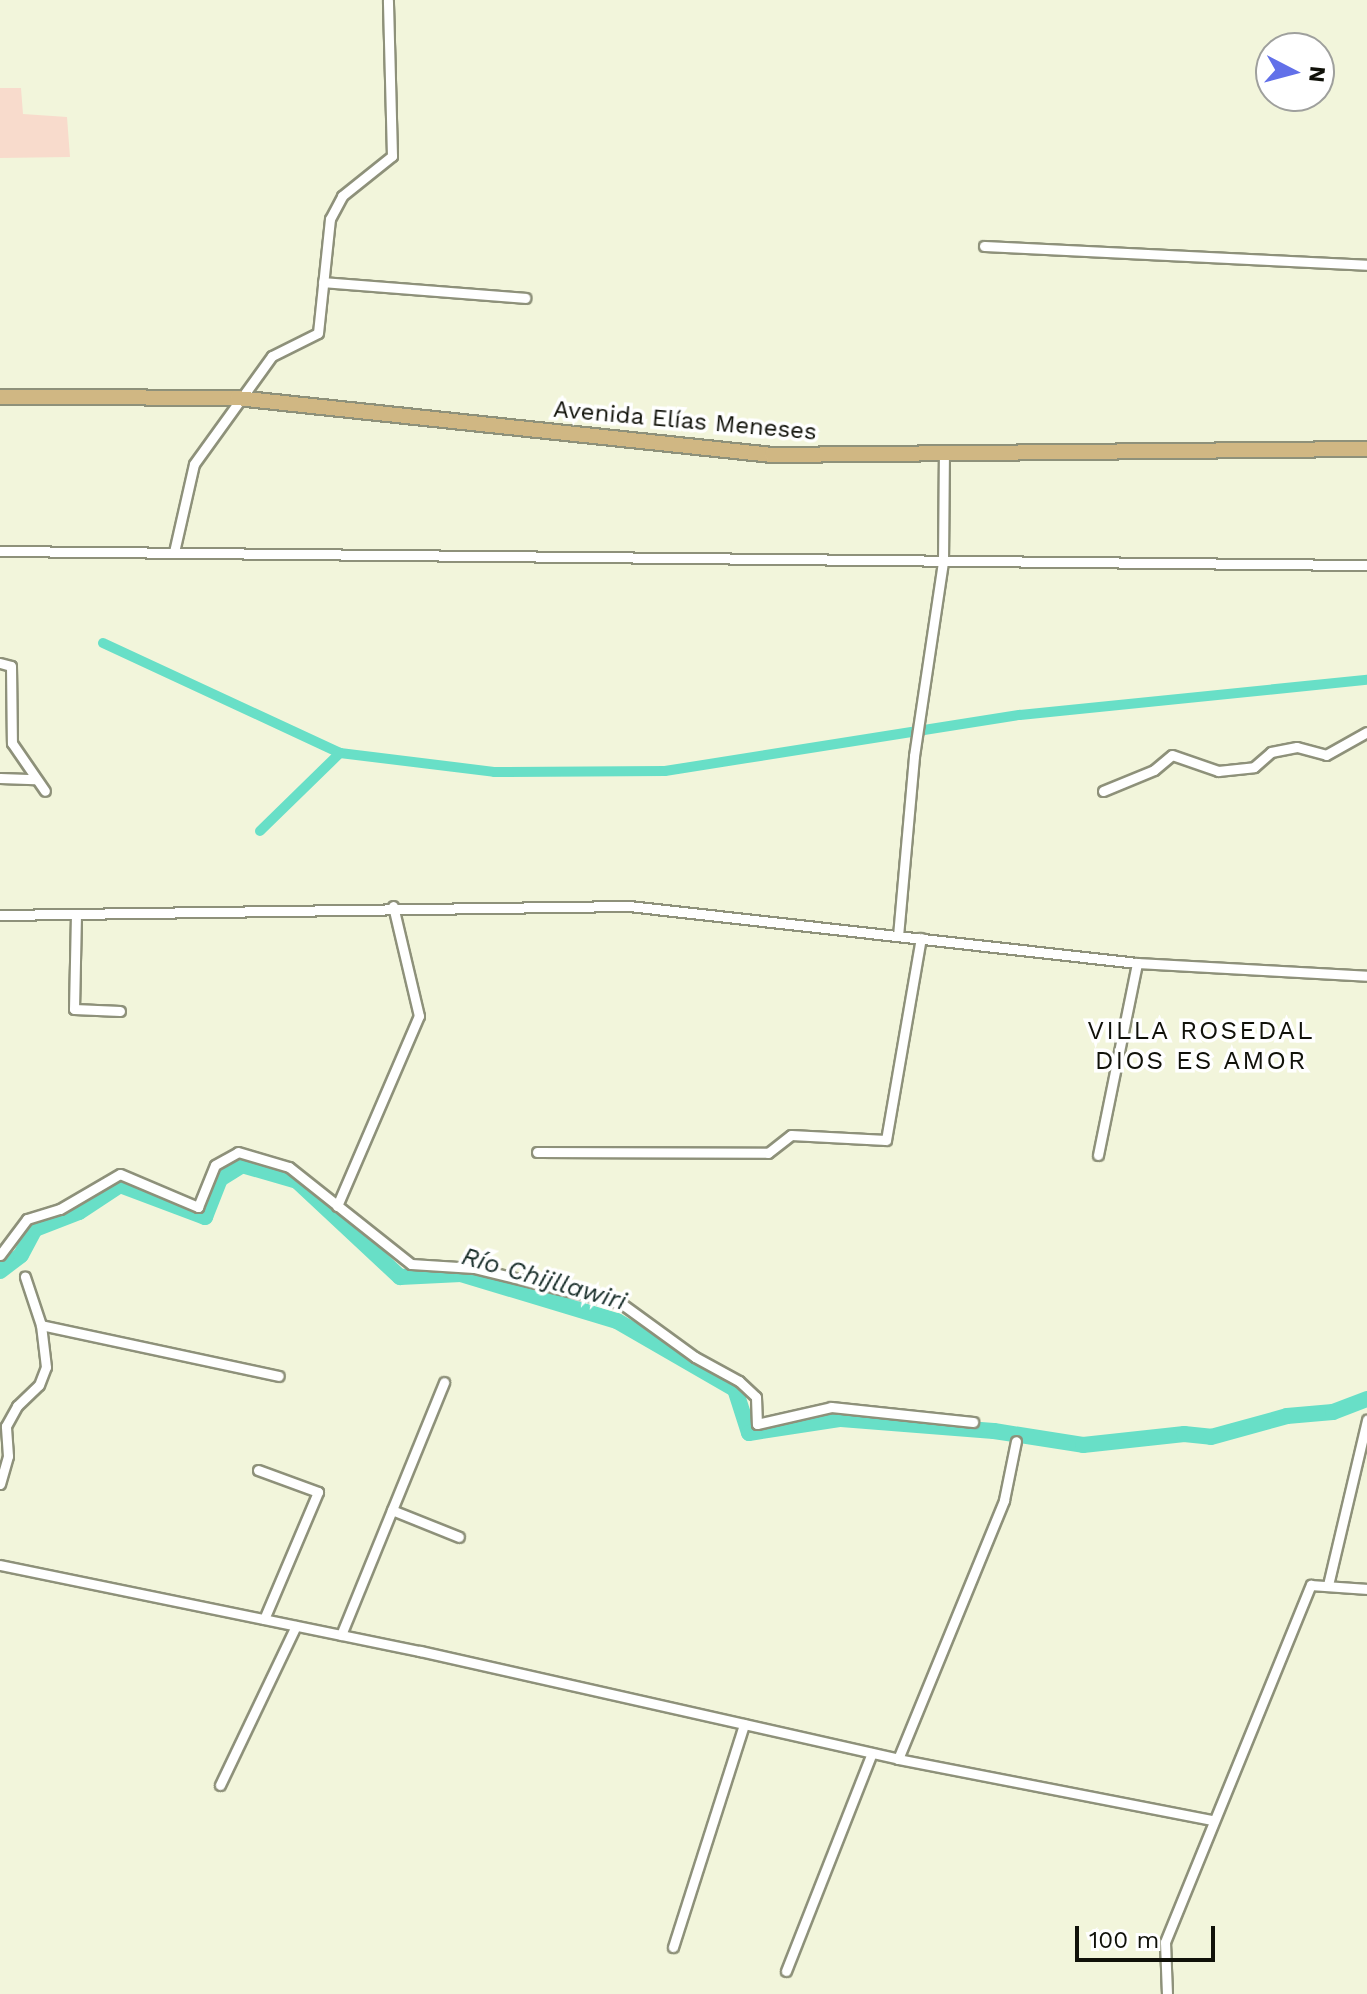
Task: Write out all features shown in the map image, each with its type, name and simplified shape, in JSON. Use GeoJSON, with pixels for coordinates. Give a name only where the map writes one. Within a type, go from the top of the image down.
{"type":"FeatureCollection","features":[{"type":"Feature","properties":{"kind":"main road","name":"Avenida Elías Meneses"},"geometry":{"type":"LineString","coordinates":[[0,397],[237,398],[772,455],[1367,449]]}},
{"type":"Feature","properties":{"kind":"street"},"geometry":{"type":"LineString","coordinates":[[174,552],[194,464],[237,398],[286,344],[318,333],[324,239],[342,196],[383,168],[395,145],[388,0]]}},
{"type":"Feature","properties":{"kind":"street"},"geometry":{"type":"LineString","coordinates":[[984,246],[1367,265]]}},
{"type":"Feature","properties":{"kind":"street"},"geometry":{"type":"LineString","coordinates":[[323,282],[525,298]]}},
{"type":"Feature","properties":{"kind":"street"},"geometry":{"type":"LineString","coordinates":[[898,936],[918,735],[943,562],[944,455]]}},
{"type":"Feature","properties":{"kind":"street"},"geometry":{"type":"LineString","coordinates":[[0,551],[1367,565]]}},
{"type":"Feature","properties":{"kind":"street"},"geometry":{"type":"LineString","coordinates":[[0,663],[11,666],[12,743],[45,791]]}},
{"type":"Feature","properties":{"kind":"street"},"geometry":{"type":"LineString","coordinates":[[1103,791],[1154,770],[1172,755],[1218,771],[1254,767],[1271,752],[1297,747],[1326,755],[1367,732]]}},
{"type":"Feature","properties":{"kind":"street"},"geometry":{"type":"LineString","coordinates":[[0,778],[35,779]]}},
{"type":"Feature","properties":{"kind":"street"},"geometry":{"type":"LineString","coordinates":[[337,1206],[419,1016],[393,906]]}},
{"type":"Feature","properties":{"kind":"street"},"geometry":{"type":"LineString","coordinates":[[0,915],[393,906],[629,906],[1137,963],[1367,976]]}},
{"type":"Feature","properties":{"kind":"street"},"geometry":{"type":"LineString","coordinates":[[76,914],[74,1009],[120,1011]]}},
{"type":"Feature","properties":{"kind":"street"},"geometry":{"type":"LineString","coordinates":[[537,1152],[768,1153],[791,1135],[886,1140],[921,938]]}},
{"type":"Feature","properties":{"kind":"street"},"geometry":{"type":"LineString","coordinates":[[1098,1155],[1137,963]]}},
{"type":"Feature","properties":{"kind":"street"},"geometry":{"type":"LineString","coordinates":[[0,1255],[27,1219],[60,1209],[120,1174],[198,1207],[215,1165],[238,1152],[289,1167],[411,1264],[474,1268],[622,1304],[695,1357],[739,1381],[756,1397],[757,1424],[831,1407],[973,1422]]}},
{"type":"Feature","properties":{"kind":"street"},"geometry":{"type":"LineString","coordinates":[[0,1484],[8,1456],[3,1426],[17,1406],[39,1385],[46,1367],[41,1325],[25,1277]]}},
{"type":"Feature","properties":{"kind":"street"},"geometry":{"type":"LineString","coordinates":[[41,1325],[279,1376]]}},
{"type":"Feature","properties":{"kind":"street"},"geometry":{"type":"LineString","coordinates":[[341,1635],[444,1382]]}},
{"type":"Feature","properties":{"kind":"street"},"geometry":{"type":"LineString","coordinates":[[1328,1585],[1367,1420]]}},
{"type":"Feature","properties":{"kind":"street"},"geometry":{"type":"LineString","coordinates":[[898,1759],[1004,1500],[1016,1441]]}},
{"type":"Feature","properties":{"kind":"street"},"geometry":{"type":"LineString","coordinates":[[258,1470],[318,1492],[264,1619]]}},
{"type":"Feature","properties":{"kind":"street"},"geometry":{"type":"LineString","coordinates":[[392,1510],[459,1537]]}},
{"type":"Feature","properties":{"kind":"street"},"geometry":{"type":"LineString","coordinates":[[0,1565],[341,1635],[898,1759],[1213,1820]]}},
{"type":"Feature","properties":{"kind":"street"},"geometry":{"type":"LineString","coordinates":[[1167,1994],[1165,1942],[1311,1585],[1367,1589]]}},
{"type":"Feature","properties":{"kind":"street"},"geometry":{"type":"LineString","coordinates":[[220,1785],[296,1626]]}},
{"type":"Feature","properties":{"kind":"street"},"geometry":{"type":"LineString","coordinates":[[673,1947],[744,1724]]}},
{"type":"Feature","properties":{"kind":"street"},"geometry":{"type":"LineString","coordinates":[[786,1971],[872,1753]]}},
{"type":"Feature","properties":{"kind":"shaded area"},"geometry":{"type":"Polygon","coordinates":[[[0,88],[21,88],[23,114],[67,117],[70,157],[0,158],[0,88]]]}},
{"type":"Feature","properties":{"kind":"waterway"},"geometry":{"type":"LineString","coordinates":[[103,643],[340,753],[494,772],[665,771],[1020,715],[1367,680]]}},
{"type":"Feature","properties":{"kind":"waterway"},"geometry":{"type":"LineString","coordinates":[[260,831],[340,753]]}},
{"type":"Feature","properties":{"kind":"waterway","name":"Río Chijllawiri"},"geometry":{"type":"LineString","coordinates":[[0,1271],[21,1255],[35,1229],[79,1212],[120,1185],[205,1217],[220,1179],[242,1165],[297,1181],[400,1277],[461,1274],[617,1321],[735,1389],[749,1433],[841,1419],[994,1431],[1083,1445],[1184,1434],[1211,1437],[1287,1416],[1333,1412],[1367,1399]]}},
{"type":"Feature","properties":{"kind":"district","name":"VILLA ROSEDAL DIOS ES AMOR"},"geometry":{"type":"Point","coordinates":[1201,1046]}}]}
